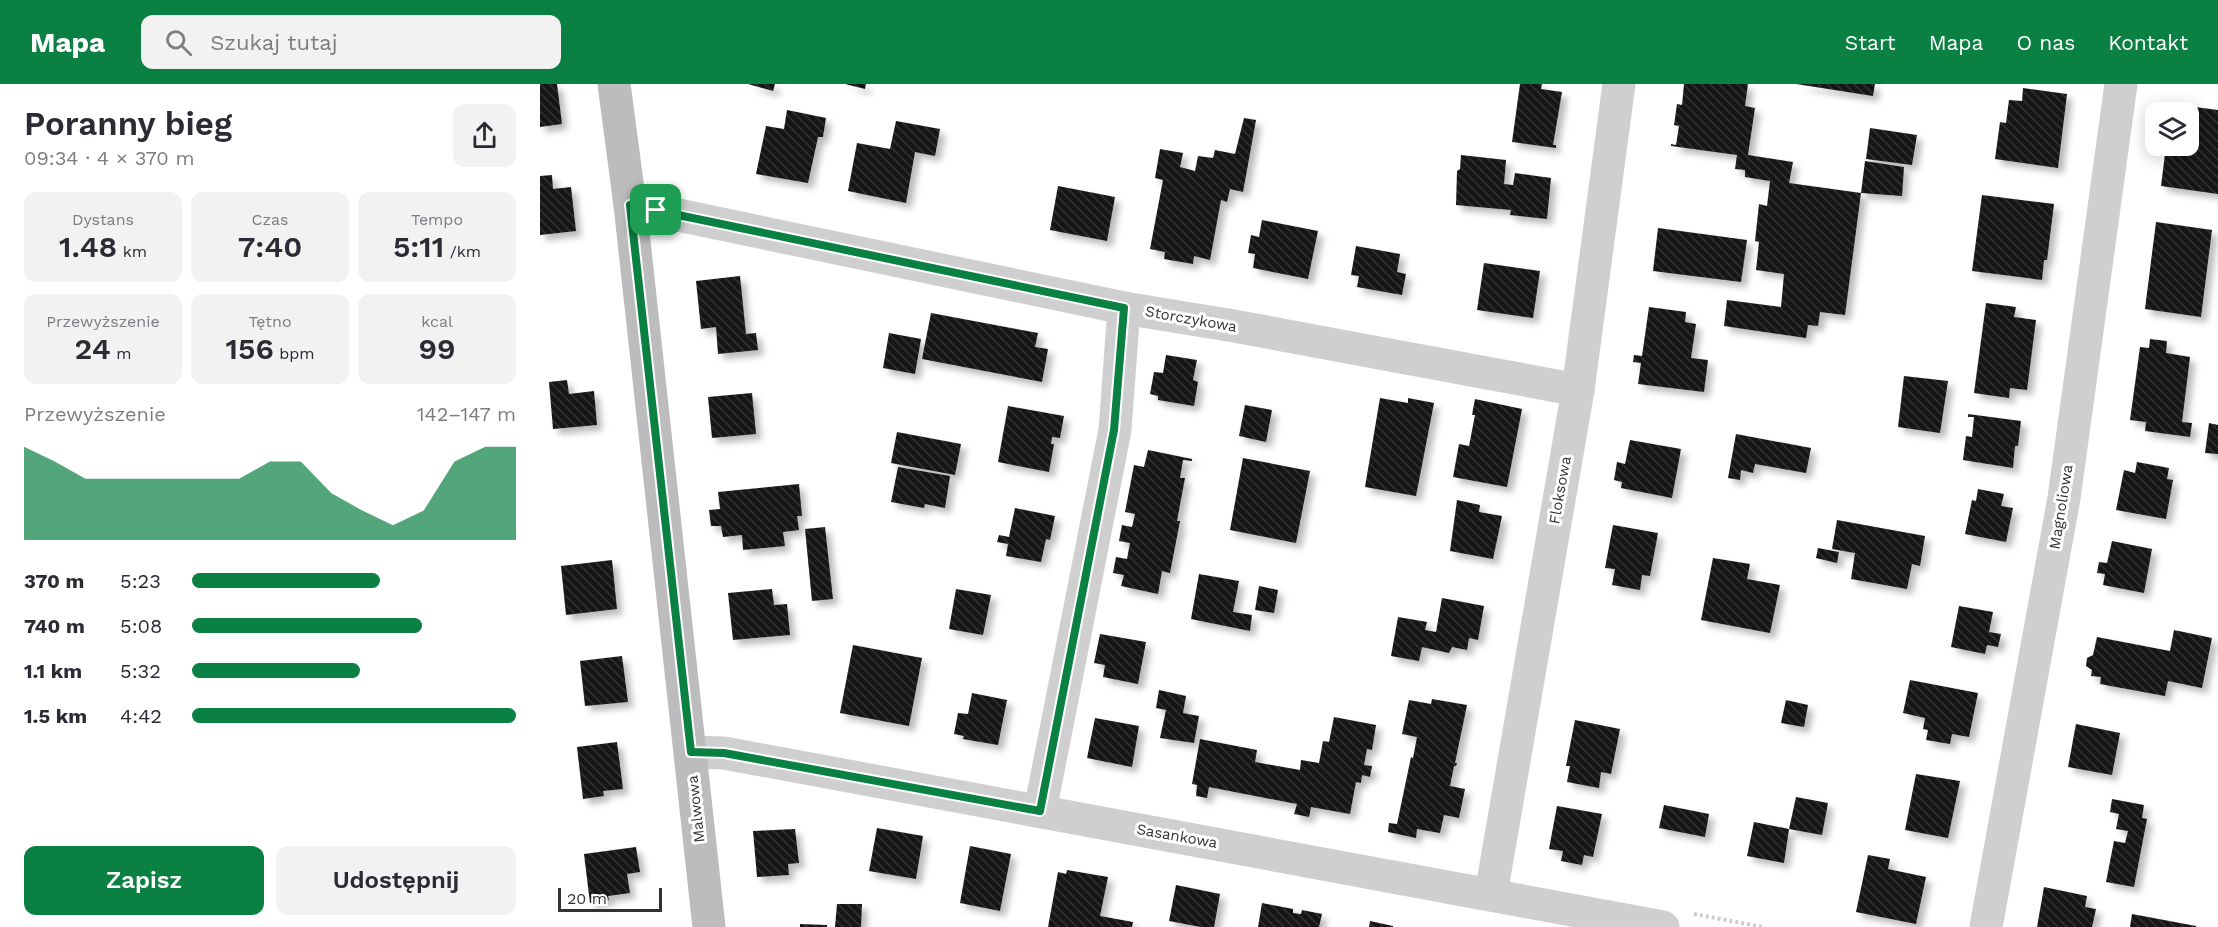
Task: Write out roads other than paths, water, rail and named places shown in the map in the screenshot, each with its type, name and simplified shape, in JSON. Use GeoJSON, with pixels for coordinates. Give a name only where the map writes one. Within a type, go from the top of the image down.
{"type":"FeatureCollection","features":[{"type":"Feature","properties":{"kind":"street","name":"Malwowa"},"geometry":{"type":"LineString","coordinates":[[614,84],[630,205],[709,927]]}},
{"type":"Feature","properties":{"kind":"street","name":"Floksowa"},"geometry":{"type":"LineString","coordinates":[[1491,894],[1578,390],[1619,84]]}},
{"type":"Feature","properties":{"kind":"street","name":"Magnoliowa"},"geometry":{"type":"LineString","coordinates":[[1986,927],[2064,498],[2121,84]]}},
{"type":"Feature","properties":{"kind":"street","name":"Storczykowa"},"geometry":{"type":"LineString","coordinates":[[630,205],[1124,308],[1578,390]]}},
{"type":"Feature","properties":{"kind":"street"},"geometry":{"type":"LineString","coordinates":[[1040,811],[1114,430],[1124,308]]}},
{"type":"Feature","properties":{"kind":"street","name":"Sasankowa"},"geometry":{"type":"LineString","coordinates":[[691,752],[724,753],[1662,927]]}}]}
